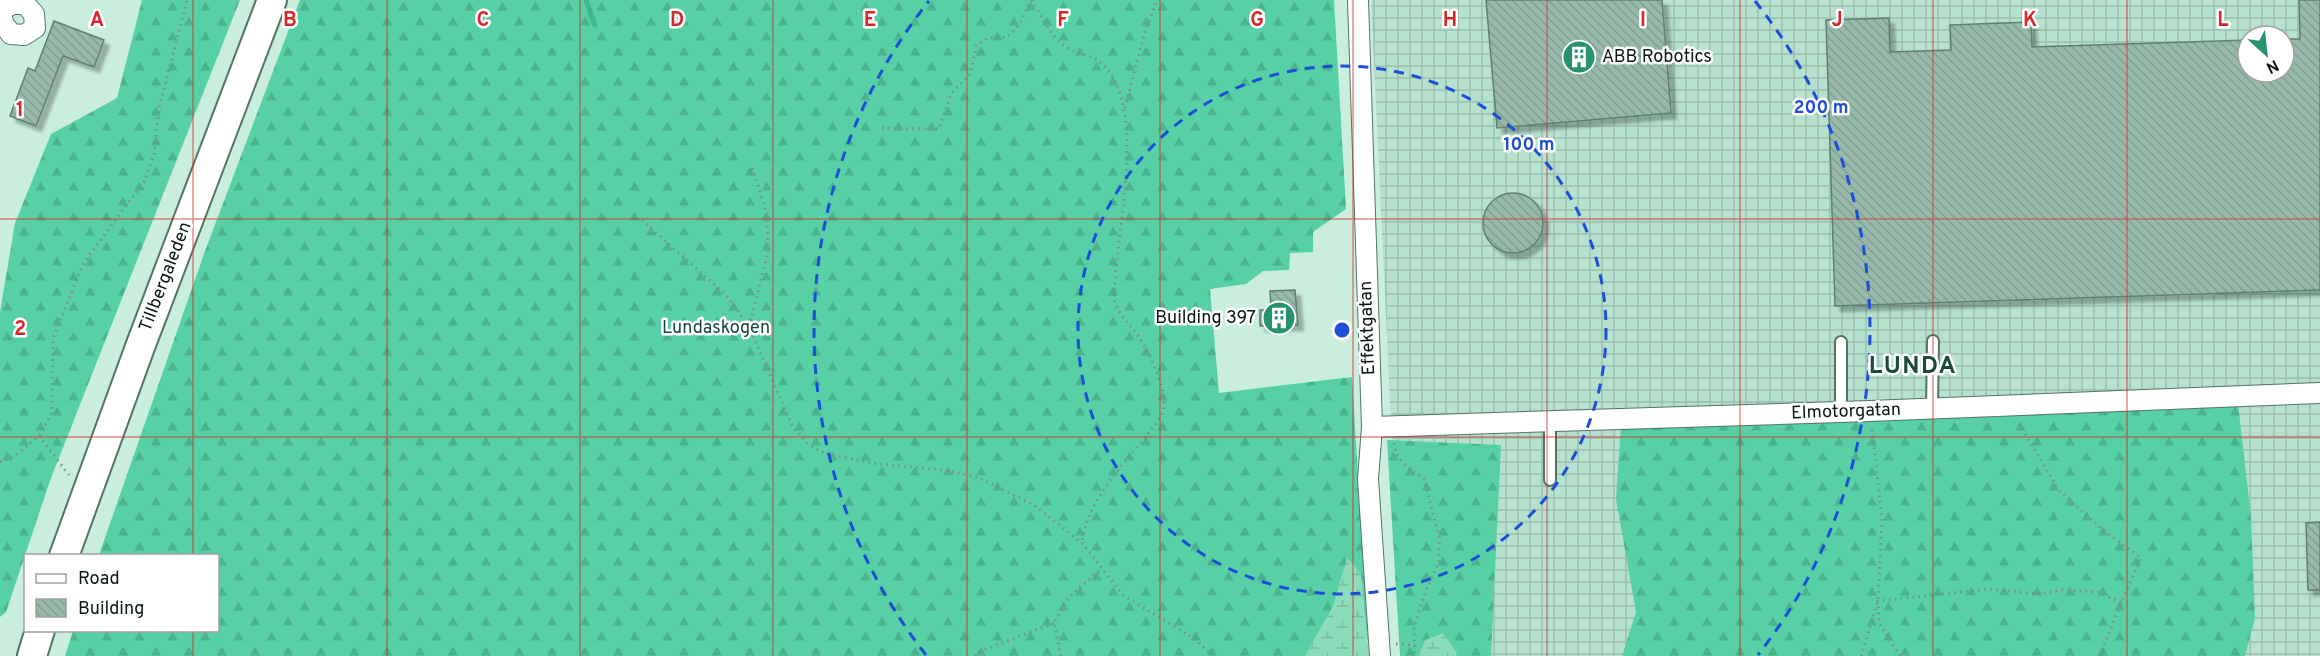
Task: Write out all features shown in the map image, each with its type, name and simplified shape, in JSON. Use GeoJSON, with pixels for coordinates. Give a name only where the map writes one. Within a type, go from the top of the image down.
{"type":"FeatureCollection","features":[{"type":"Feature","properties":{"kind":"main road","name":"Tillbergaleden"},"geometry":{"type":"LineString","coordinates":[[64,554],[140,347],[272,0]]}},
{"type":"Feature","properties":{"kind":"main road"},"geometry":{"type":"LineString","coordinates":[[32,656],[39,632]]}},
{"type":"Feature","properties":{"kind":"street","name":"Effektgatan"},"geometry":{"type":"LineString","coordinates":[[1358,0],[1372,427],[1368,480],[1380,656]]}},
{"type":"Feature","properties":{"kind":"street","name":"Elmotorgatan"},"geometry":{"type":"LineString","coordinates":[[1372,427],[1932,409],[2320,393]]}},
{"type":"Feature","properties":{"kind":"lane"},"geometry":{"type":"LineString","coordinates":[[1932,409],[1933,341]]}},
{"type":"Feature","properties":{"kind":"lane"},"geometry":{"type":"LineString","coordinates":[[1841,342],[1842,412]]}},
{"type":"Feature","properties":{"kind":"lane"},"geometry":{"type":"LineString","coordinates":[[1550,422],[1550,480]]}},
{"type":"Feature","properties":{"kind":"path"},"geometry":{"type":"LineString","coordinates":[[0,462],[16,455],[39,436],[52,413],[53,338],[84,262],[144,182],[154,155],[159,108],[187,0]]}},
{"type":"Feature","properties":{"kind":"path"},"geometry":{"type":"LineString","coordinates":[[1031,0],[1062,45],[1096,57],[1113,77],[1125,110]]}},
{"type":"Feature","properties":{"kind":"path"},"geometry":{"type":"LineString","coordinates":[[882,128],[939,129],[951,94],[971,73],[976,46],[990,37],[1008,38],[1020,24],[1031,0]]}},
{"type":"Feature","properties":{"kind":"path"},"geometry":{"type":"LineString","coordinates":[[1082,543],[1083,529],[1100,497],[1163,412],[1164,398],[1158,375],[1140,338],[1118,313],[1114,299],[1125,185],[1125,110],[1143,38],[1157,0]]}},
{"type":"Feature","properties":{"kind":"path"},"geometry":{"type":"LineString","coordinates":[[749,327],[768,252],[767,216],[752,165]]}},
{"type":"Feature","properties":{"kind":"path"},"geometry":{"type":"LineString","coordinates":[[642,220],[727,296],[749,327],[793,427],[808,444],[826,454],[878,464],[946,470],[979,478],[1034,505],[1082,543],[1123,595],[1198,641],[1212,656]]}},
{"type":"Feature","properties":{"kind":"path"},"geometry":{"type":"LineString","coordinates":[[2018,405],[2018,422],[2060,492],[2101,528],[2141,558],[2100,656]]}},
{"type":"Feature","properties":{"kind":"path"},"geometry":{"type":"LineString","coordinates":[[1870,411],[1882,519],[1879,623],[1900,656]]}},
{"type":"Feature","properties":{"kind":"path"},"geometry":{"type":"LineString","coordinates":[[1396,427],[1394,447],[1403,464],[1424,479],[1439,537],[1439,561],[1426,590],[1414,627],[1415,656]]}},
{"type":"Feature","properties":{"kind":"path"},"geometry":{"type":"LineString","coordinates":[[39,436],[86,496]]}},
{"type":"Feature","properties":{"kind":"path"},"geometry":{"type":"LineString","coordinates":[[975,656],[981,651],[1054,622],[1069,597],[1102,568]]}},
{"type":"Feature","properties":{"kind":"path"},"geometry":{"type":"LineString","coordinates":[[1878,601],[1988,589],[2039,594],[2063,590],[2098,592],[2121,603]]}},
{"type":"Feature","properties":{"kind":"path"},"geometry":{"type":"LineString","coordinates":[[1861,656],[1878,601]]}},
{"type":"Feature","properties":{"kind":"path"},"geometry":{"type":"LineString","coordinates":[[1054,622],[1061,656]]}},
{"type":"Feature","properties":{"kind":"shaded area"},"geometry":{"type":"Polygon","coordinates":[[[1371,0],[2320,0],[2320,656],[1402,656],[1371,0]]]}},
{"type":"Feature","properties":{"kind":"green space"},"geometry":{"type":"Polygon","coordinates":[[[142,0],[240,0],[51,478],[6,612],[0,617],[0,312],[15,223],[51,134],[117,98],[142,0]]]}},
{"type":"Feature","properties":{"kind":"green space","name":"Lundaskogen"},"geometry":{"type":"Polygon","coordinates":[[[300,0],[1334,0],[1346,209],[1313,232],[1313,252],[1290,253],[1289,270],[1263,271],[1246,284],[1210,289],[1219,393],[1352,377],[1368,639],[1357,656],[65,656],[73,632],[219,632],[219,554],[99,554],[205,251],[300,0]]]}},
{"type":"Feature","properties":{"kind":"green space"},"geometry":{"type":"Polygon","coordinates":[[[2238,403],[2251,517],[2255,618],[2245,656],[1622,656],[1636,612],[1616,499],[1621,426],[2238,403]]]}},
{"type":"Feature","properties":{"kind":"green space"},"geometry":{"type":"Polygon","coordinates":[[[1387,440],[1501,445],[1491,656],[1400,656],[1387,440]]]}},
{"type":"Feature","properties":{"kind":"green space"},"geometry":{"type":"Polygon","coordinates":[[[1347,558],[1361,573],[1369,656],[1305,656],[1333,606],[1347,558]]]}},
{"type":"Feature","properties":{"kind":"green space"},"geometry":{"type":"Polygon","coordinates":[[[1443,633],[1457,653],[1456,656],[1419,656],[1425,640],[1443,633]]]}},
{"type":"Feature","properties":{"kind":"building","name":"ABB Robotics"},"geometry":{"type":"Polygon","coordinates":[[[1486,0],[1662,0],[1671,113],[1497,128],[1486,0]]]}},
{"type":"Feature","properties":{"kind":"building"},"geometry":{"type":"Polygon","coordinates":[[[2299,0],[2320,0],[2320,290],[1835,306],[1826,20],[1889,18],[1890,52],[1951,50],[1950,25],[2031,22],[2032,47],[2236,40],[2236,84],[2296,84],[2296,39],[2300,39],[2299,0]]]}},
{"type":"Feature","properties":{"kind":"building"},"geometry":{"type":"Polygon","coordinates":[[[54,21],[104,40],[94,67],[63,56],[36,126],[10,116],[28,68],[35,71],[54,21]]]}},
{"type":"Feature","properties":{"kind":"building"},"geometry":{"type":"Polygon","coordinates":[[[1507,193],[1519,193],[1530,198],[1538,206],[1543,223],[1541,235],[1530,248],[1519,253],[1507,253],[1496,248],[1488,240],[1483,229],[1483,217],[1488,206],[1496,198],[1507,193]]]}},
{"type":"Feature","properties":{"kind":"building"},"geometry":{"type":"Polygon","coordinates":[[[1295,290],[1298,325],[1260,326],[1260,310],[1271,310],[1270,291],[1295,290]]]}},
{"type":"Feature","properties":{"kind":"building"},"geometry":{"type":"Polygon","coordinates":[[[2320,522],[2320,590],[2308,590],[2306,523],[2320,522]]]}},
{"type":"Feature","properties":{"kind":"waterway"},"geometry":{"type":"LineString","coordinates":[[586,0],[595,25]]}},
{"type":"Feature","properties":{"kind":"place","name":"ABB Robotics"},"geometry":{"type":"Point","coordinates":[1579,57]}},
{"type":"Feature","properties":{"kind":"place","name":"Building 397"},"geometry":{"type":"Point","coordinates":[1279,318]}},
{"type":"Feature","properties":{"kind":"district","name":"LUNDA"},"geometry":{"type":"Point","coordinates":[1913,367]}}]}
